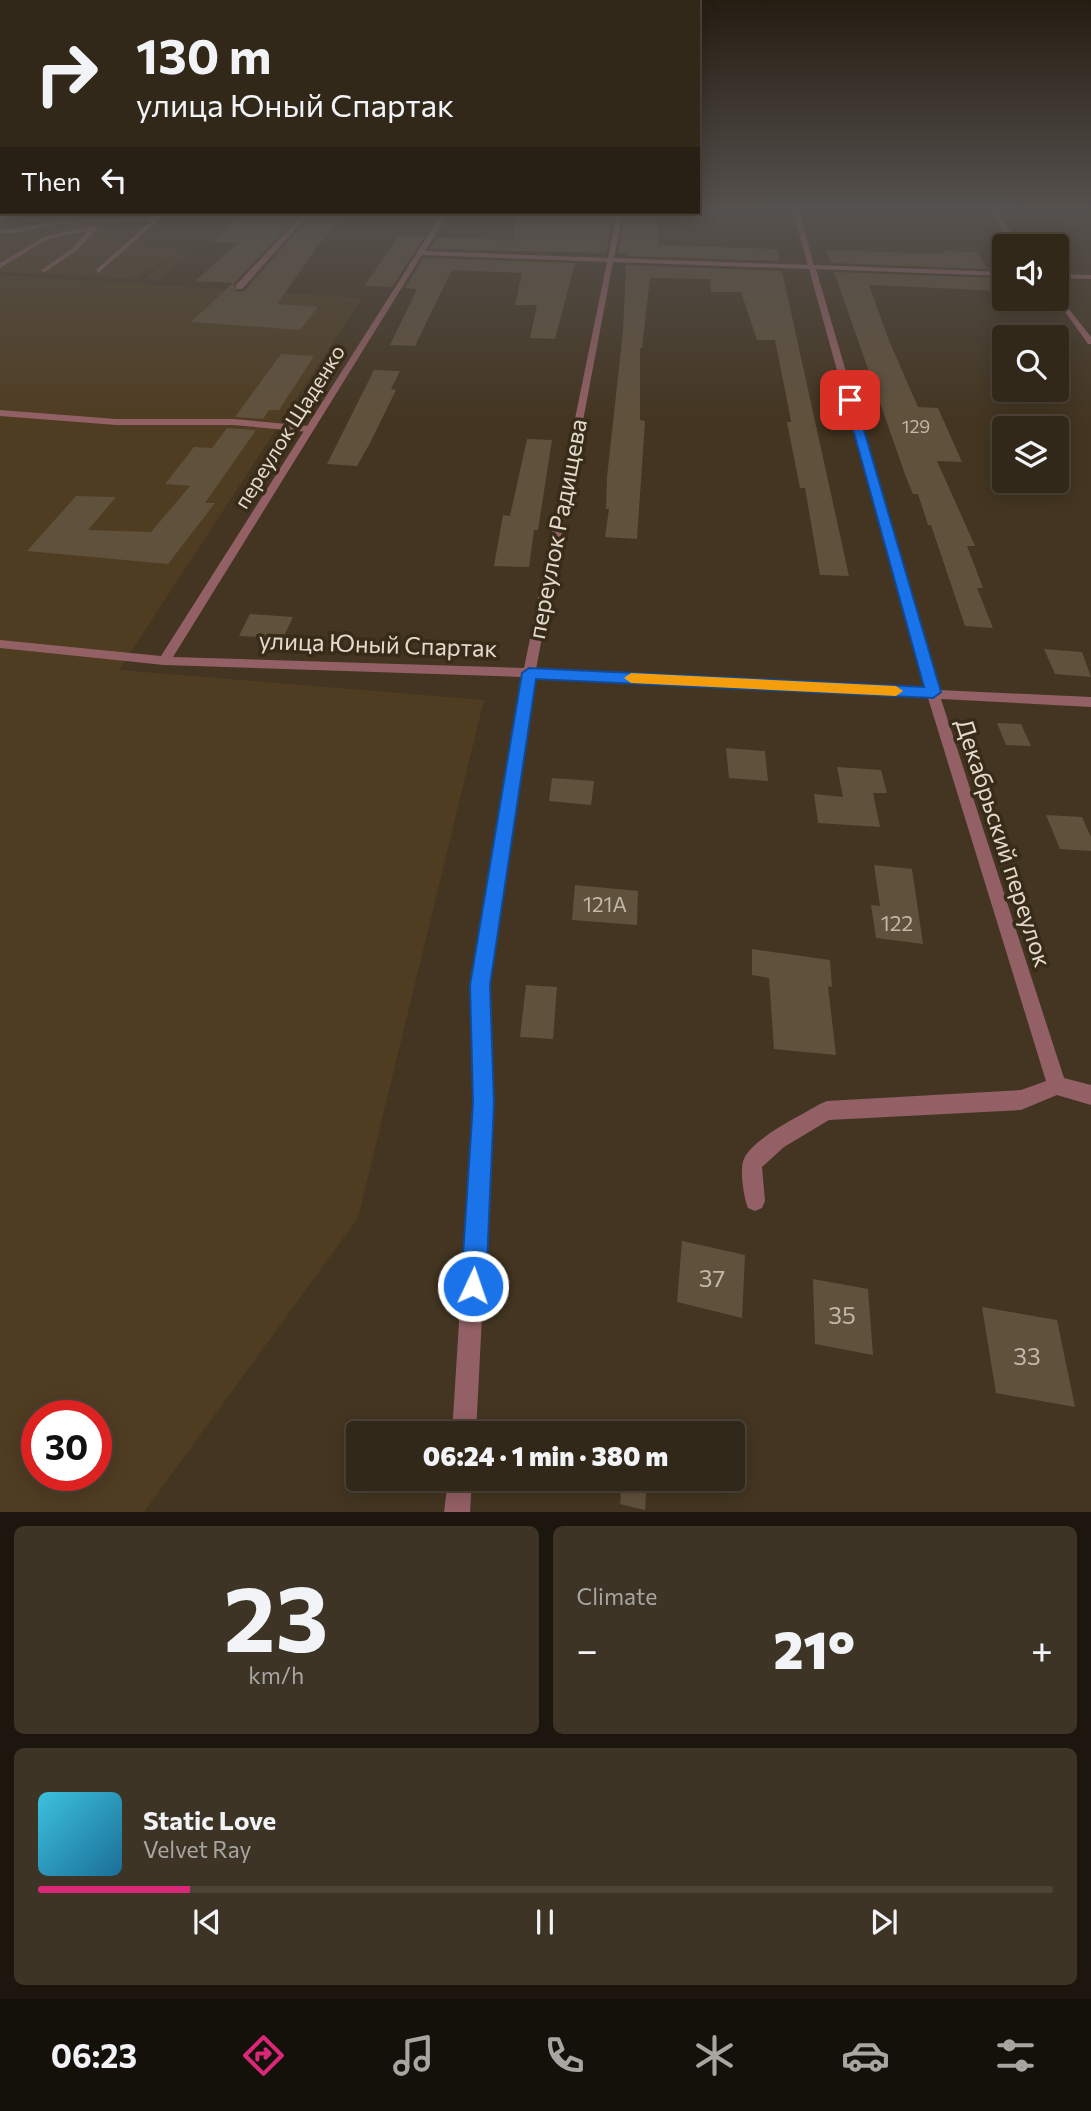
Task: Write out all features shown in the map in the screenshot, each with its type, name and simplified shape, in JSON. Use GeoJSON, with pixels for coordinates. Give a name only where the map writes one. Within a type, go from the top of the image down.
{"type":"FeatureCollection","features":[{"type":"Feature","properties":{"kind":"street"},"geometry":{"type":"LineString","coordinates":[[239,287],[246,280]]}},
{"type":"Feature","properties":{"kind":"street","name":"переулок Щаденко"},"geometry":{"type":"LineString","coordinates":[[164,661],[403,280]]}},
{"type":"Feature","properties":{"kind":"street","name":"переулок Радищева"},"geometry":{"type":"LineString","coordinates":[[465,1421],[484,1103],[480,985],[529,673],[608,280]]}},
{"type":"Feature","properties":{"kind":"street","name":"Декабрьский переулок"},"geometry":{"type":"LineString","coordinates":[[816,280],[933,692],[1057,1086]]}},
{"type":"Feature","properties":{"kind":"street"},"geometry":{"type":"LineString","coordinates":[[1068,311],[1091,342]]}},
{"type":"Feature","properties":{"kind":"street"},"geometry":{"type":"LineString","coordinates":[[0,413],[116,422],[233,422],[310,429]]}},
{"type":"Feature","properties":{"kind":"street","name":"улица Юный Спартак"},"geometry":{"type":"LineString","coordinates":[[0,644],[164,661],[529,673],[1091,702]]}},
{"type":"Feature","properties":{"kind":"street"},"geometry":{"type":"LineString","coordinates":[[755,1201],[752,1163],[777,1140],[827,1111],[1021,1100],[1057,1086],[1091,1095]]}},
{"type":"Feature","properties":{"kind":"street"},"geometry":{"type":"LineString","coordinates":[[457,1512],[459,1491]]}},
{"type":"Feature","properties":{"kind":"shaded area"},"geometry":{"type":"Polygon","coordinates":[[[0,280],[72,280],[362,298],[119,670],[484,700],[358,1218],[144,1512],[0,1512],[0,280]]]}},
{"type":"Feature","properties":{"kind":"building"},"geometry":{"type":"Polygon","coordinates":[[[237,280],[234,283],[236,292],[244,291],[254,280],[294,280],[277,304],[318,307],[300,330],[191,322],[233,283],[195,281],[237,280]]]}},
{"type":"Feature","properties":{"kind":"building"},"geometry":{"type":"Polygon","coordinates":[[[369,280],[397,280],[392,287],[364,286],[369,280]]]}},
{"type":"Feature","properties":{"kind":"building"},"geometry":{"type":"Polygon","coordinates":[[[410,280],[447,280],[415,346],[390,345],[417,289],[405,288],[410,280]]]}},
{"type":"Feature","properties":{"kind":"building"},"geometry":{"type":"Polygon","coordinates":[[[521,280],[571,280],[555,339],[530,338],[537,305],[515,305],[521,280]]]}},
{"type":"Feature","properties":{"kind":"building"},"geometry":{"type":"Polygon","coordinates":[[[625,280],[650,280],[640,348],[640,420],[645,421],[637,539],[605,537],[609,509],[606,509],[607,477],[623,331],[625,280]]]}},
{"type":"Feature","properties":{"kind":"building"},"geometry":{"type":"Polygon","coordinates":[[[710,280],[784,280],[849,576],[820,575],[805,488],[800,488],[787,422],[791,422],[775,340],[757,340],[741,292],[711,292],[710,280]]]}},
{"type":"Feature","properties":{"kind":"building"},"geometry":{"type":"Polygon","coordinates":[[[837,280],[992,280],[992,290],[869,285],[888,338],[918,407],[938,408],[962,462],[937,461],[975,546],[967,546],[983,588],[977,588],[993,628],[965,626],[931,525],[928,525],[918,494],[913,494],[837,280]]]}},
{"type":"Feature","properties":{"kind":"building"},"geometry":{"type":"Polygon","coordinates":[[[281,354],[314,356],[279,410],[269,410],[263,419],[235,417],[281,354]]]}},
{"type":"Feature","properties":{"kind":"building"},"geometry":{"type":"Polygon","coordinates":[[[374,370],[400,371],[391,389],[396,390],[370,443],[357,466],[327,464],[374,370]]]}},
{"type":"Feature","properties":{"kind":"building"},"geometry":{"type":"Polygon","coordinates":[[[227,428],[256,430],[205,503],[215,503],[168,564],[27,551],[76,496],[116,497],[88,530],[151,532],[190,486],[165,484],[194,447],[212,448],[227,428]]]}},
{"type":"Feature","properties":{"kind":"building"},"geometry":{"type":"Polygon","coordinates":[[[527,439],[552,440],[538,530],[534,530],[529,567],[494,566],[503,515],[510,516],[527,439]]]}},
{"type":"Feature","properties":{"kind":"building"},"geometry":{"type":"Polygon","coordinates":[[[250,614],[293,617],[283,638],[239,636],[250,614]]]}},
{"type":"Feature","properties":{"kind":"building"},"geometry":{"type":"Polygon","coordinates":[[[1044,649],[1082,652],[1091,677],[1055,674],[1044,649]]]}},
{"type":"Feature","properties":{"kind":"building"},"geometry":{"type":"Polygon","coordinates":[[[997,723],[1021,724],[1031,746],[1006,745],[997,723]]]}},
{"type":"Feature","properties":{"kind":"building"},"geometry":{"type":"Polygon","coordinates":[[[726,748],[765,751],[768,781],[729,778],[726,748]]]}},
{"type":"Feature","properties":{"kind":"building"},"geometry":{"type":"Polygon","coordinates":[[[837,767],[881,770],[887,793],[873,793],[880,827],[818,823],[814,794],[843,797],[837,767]]]}},
{"type":"Feature","properties":{"kind":"building"},"geometry":{"type":"Polygon","coordinates":[[[552,778],[594,781],[591,805],[549,801],[552,778]]]}},
{"type":"Feature","properties":{"kind":"building"},"geometry":{"type":"Polygon","coordinates":[[[1046,815],[1082,817],[1091,837],[1091,851],[1060,849],[1046,815]]]}},
{"type":"Feature","properties":{"kind":"building"},"geometry":{"type":"Polygon","coordinates":[[[874,865],[912,869],[923,944],[876,938],[871,905],[880,906],[874,865]]]}},
{"type":"Feature","properties":{"kind":"building"},"geometry":{"type":"Polygon","coordinates":[[[575,885],[638,891],[637,925],[572,920],[575,885]]]}},
{"type":"Feature","properties":{"kind":"building"},"geometry":{"type":"Polygon","coordinates":[[[752,949],[830,960],[832,987],[828,986],[836,1055],[774,1049],[769,978],[752,975],[752,949]]]}},
{"type":"Feature","properties":{"kind":"building"},"geometry":{"type":"Polygon","coordinates":[[[526,985],[557,987],[553,1039],[520,1037],[526,985]]]}},
{"type":"Feature","properties":{"kind":"building"},"geometry":{"type":"Polygon","coordinates":[[[682,1241],[745,1255],[742,1318],[677,1302],[682,1241]]]}},
{"type":"Feature","properties":{"kind":"building"},"geometry":{"type":"Polygon","coordinates":[[[813,1279],[868,1289],[873,1355],[815,1344],[813,1279]]]}},
{"type":"Feature","properties":{"kind":"building"},"geometry":{"type":"Polygon","coordinates":[[[982,1307],[1057,1320],[1075,1407],[996,1393],[982,1307]]]}},
{"type":"Feature","properties":{"kind":"building"},"geometry":{"type":"Polygon","coordinates":[[[621,1491],[646,1491],[645,1510],[620,1504],[621,1491]]]}},
{"type":"Feature","properties":{"kind":"slow traffic"},"geometry":{"type":"LineString","coordinates":[[631,678],[896,691]]}},
{"type":"Feature","properties":{"kind":"route"},"geometry":{"type":"LineString","coordinates":[[473,1286],[484,1103],[480,985],[529,673],[933,692],[850,400]]}}]}
